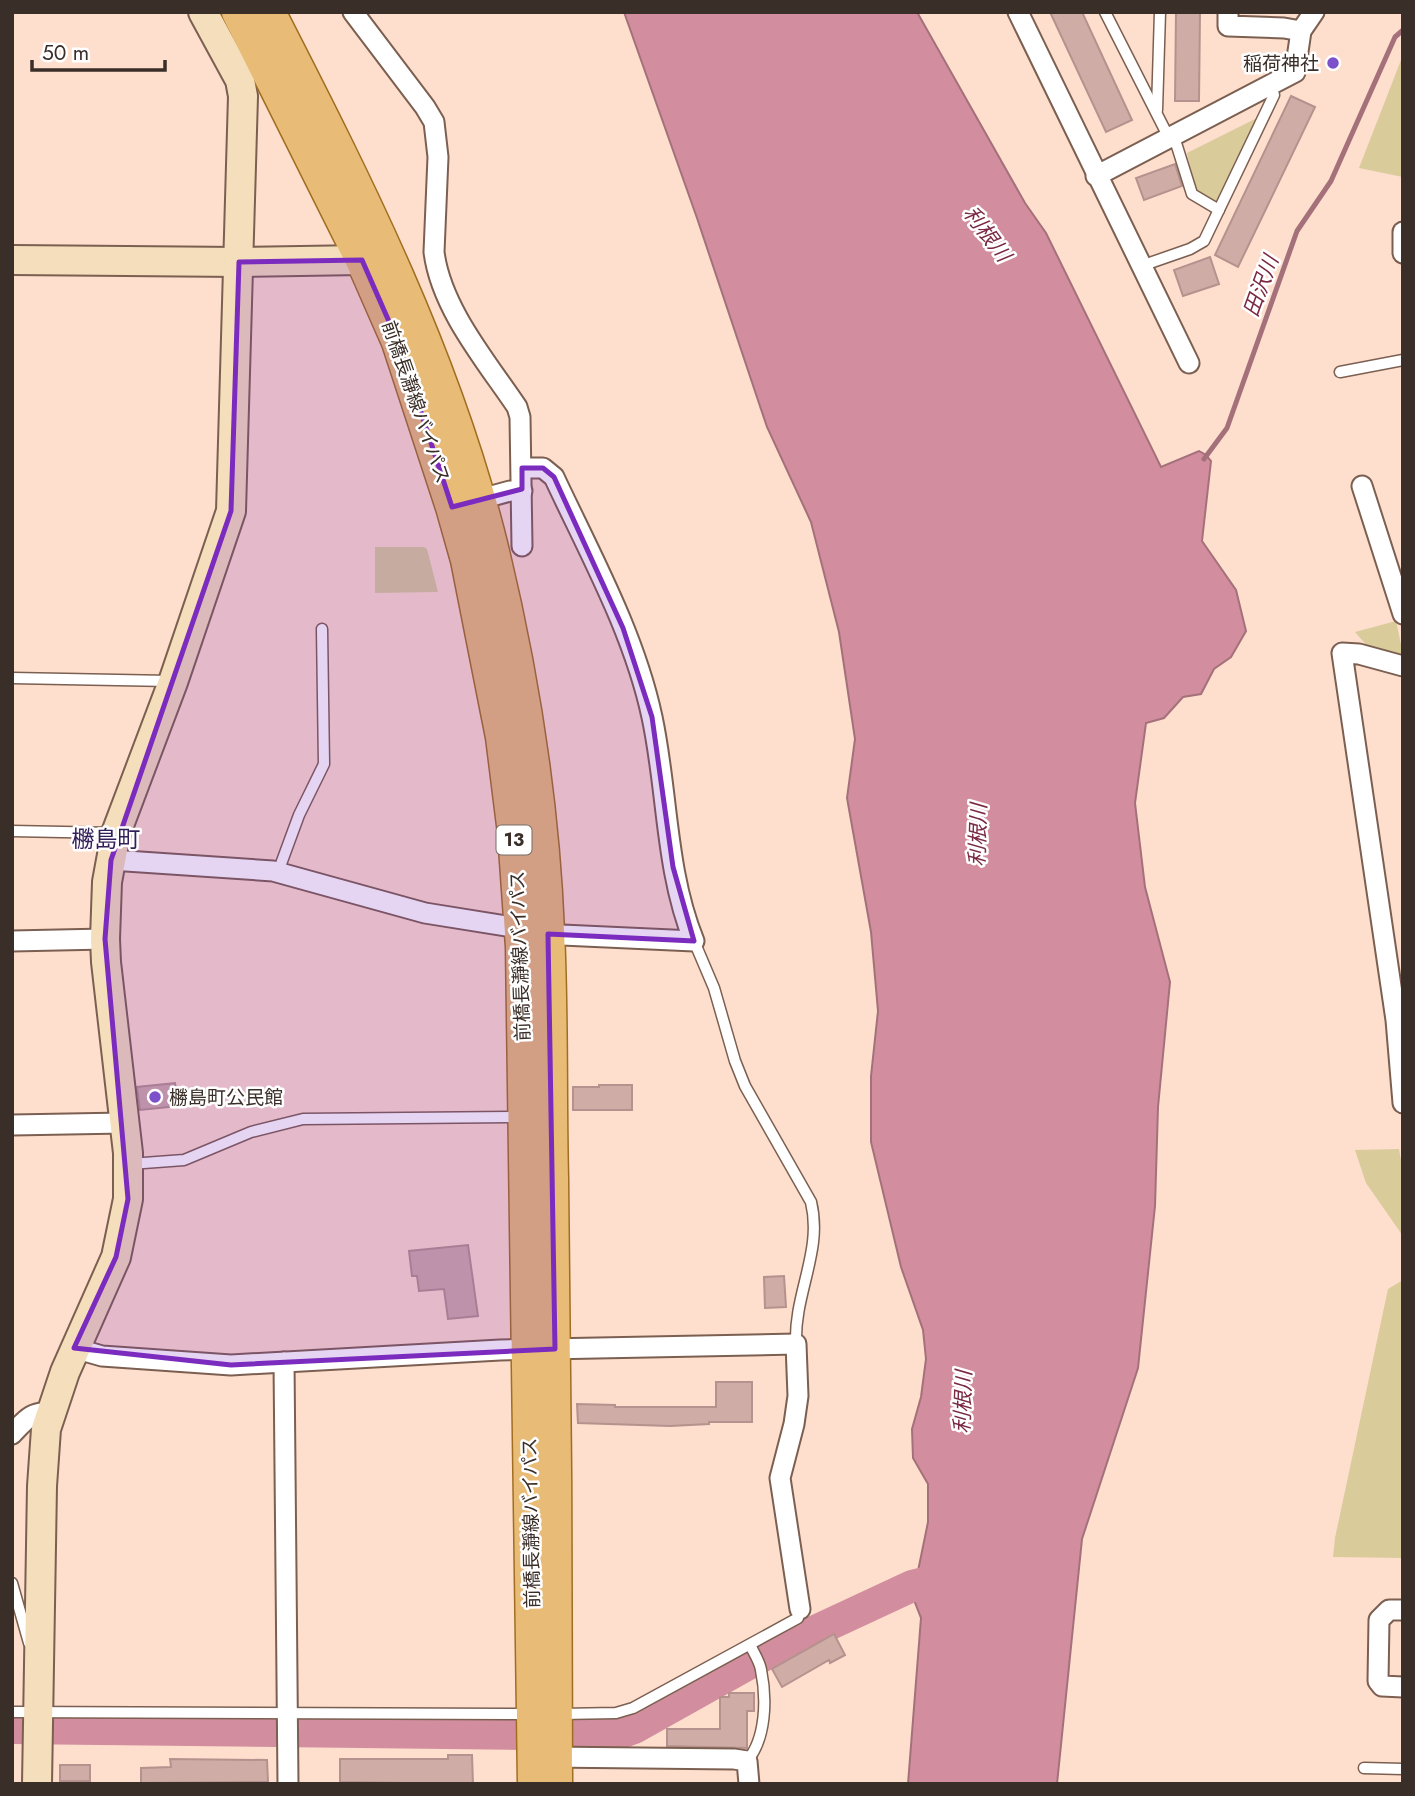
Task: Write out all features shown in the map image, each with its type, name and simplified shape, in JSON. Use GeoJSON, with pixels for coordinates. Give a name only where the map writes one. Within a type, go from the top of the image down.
{"type":"FeatureCollection","features":[{"type":"Feature","properties":{"kind":"main road","name":"前橋長瀞線バイパス"},"geometry":{"type":"LineString","coordinates":[[238,12],[362,260],[465,504]]}},
{"type":"Feature","properties":{"kind":"main road","name":"前橋長瀞線バイパス"},"geometry":{"type":"LineString","coordinates":[[269,12],[396,267],[442,384],[465,504],[467,559],[502,737],[513,821],[534,930],[545,1745]]}},
{"type":"Feature","properties":{"kind":"main road","name":"前橋長瀞線バイパス"},"geometry":{"type":"LineString","coordinates":[[534,930],[524,1117],[541,1349]]}},
{"type":"Feature","properties":{"kind":"street"},"geometry":{"type":"LineString","coordinates":[[37,1784],[32,1719],[41,1650],[44,1440],[50,1414],[75,1348],[101,1295],[121,1241],[128,1199],[128,1164],[105,939],[113,847],[231,511],[243,96],[240,80],[203,12]]}},
{"type":"Feature","properties":{"kind":"street"},"geometry":{"type":"LineString","coordinates":[[353,12],[434,122],[438,157],[434,252],[436,265],[443,291],[517,407],[520,417],[522,468],[522,546]]}},
{"type":"Feature","properties":{"kind":"street"},"geometry":{"type":"LineString","coordinates":[[1018,12],[1189,363]]}},
{"type":"Feature","properties":{"kind":"street"},"geometry":{"type":"LineString","coordinates":[[1228,12],[1228,26],[1301,31]]}},
{"type":"Feature","properties":{"kind":"street"},"geometry":{"type":"LineString","coordinates":[[1096,176],[1295,72],[1301,31],[1314,12]]}},
{"type":"Feature","properties":{"kind":"street"},"geometry":{"type":"LineString","coordinates":[[1403,232],[1403,253]]}},
{"type":"Feature","properties":{"kind":"street"},"geometry":{"type":"LineString","coordinates":[[12,260],[362,260]]}},
{"type":"Feature","properties":{"kind":"street"},"geometry":{"type":"LineString","coordinates":[[113,847],[278,872],[425,913],[534,930],[627,939],[694,941],[679,899],[652,717],[645,688],[623,628],[554,477],[543,468],[522,468]]}},
{"type":"Feature","properties":{"kind":"street"},"geometry":{"type":"LineString","coordinates":[[1362,486],[1403,614]]}},
{"type":"Feature","properties":{"kind":"street"},"geometry":{"type":"LineString","coordinates":[[465,504],[510,491],[522,491]]}},
{"type":"Feature","properties":{"kind":"street"},"geometry":{"type":"LineString","coordinates":[[1403,666],[1359,654],[1342,653],[1398,1002],[1403,1103]]}},
{"type":"Feature","properties":{"kind":"street"},"geometry":{"type":"LineString","coordinates":[[12,941],[105,939]]}},
{"type":"Feature","properties":{"kind":"street"},"geometry":{"type":"LineString","coordinates":[[12,1125],[124,1123]]}},
{"type":"Feature","properties":{"kind":"street"},"geometry":{"type":"LineString","coordinates":[[75,1348],[102,1356],[213,1365],[541,1349],[796,1344],[796,1410],[780,1478],[800,1609]]}},
{"type":"Feature","properties":{"kind":"street"},"geometry":{"type":"LineString","coordinates":[[284,1362],[288,1784]]}},
{"type":"Feature","properties":{"kind":"street"},"geometry":{"type":"LineString","coordinates":[[12,1434],[34,1414],[50,1414]]}},
{"type":"Feature","properties":{"kind":"street"},"geometry":{"type":"LineString","coordinates":[[1403,1610],[1388,1610],[1379,1619],[1378,1669],[1378,1681],[1382,1686],[1403,1687]]}},
{"type":"Feature","properties":{"kind":"street"},"geometry":{"type":"LineString","coordinates":[[545,1745],[734,1759],[747,1762],[749,1784]]}},
{"type":"Feature","properties":{"kind":"lane"},"geometry":{"type":"LineString","coordinates":[[1105,12],[1169,138],[1176,143],[1192,194],[1219,210]]}},
{"type":"Feature","properties":{"kind":"lane"},"geometry":{"type":"LineString","coordinates":[[1157,114],[1160,12]]}},
{"type":"Feature","properties":{"kind":"lane"},"geometry":{"type":"LineString","coordinates":[[1140,266],[1190,249],[1204,241],[1274,95],[1270,85]]}},
{"type":"Feature","properties":{"kind":"lane"},"geometry":{"type":"LineString","coordinates":[[1340,372],[1403,360]]}},
{"type":"Feature","properties":{"kind":"lane"},"geometry":{"type":"LineString","coordinates":[[278,872],[299,815],[324,764],[322,629]]}},
{"type":"Feature","properties":{"kind":"lane"},"geometry":{"type":"LineString","coordinates":[[12,677],[164,679],[173,682]]}},
{"type":"Feature","properties":{"kind":"lane"},"geometry":{"type":"LineString","coordinates":[[12,831],[113,847]]}},
{"type":"Feature","properties":{"kind":"lane"},"geometry":{"type":"LineString","coordinates":[[694,941],[714,988],[745,1086],[811,1202],[815,1237],[797,1310],[796,1344]]}},
{"type":"Feature","properties":{"kind":"lane"},"geometry":{"type":"LineString","coordinates":[[128,1164],[184,1160],[251,1132],[303,1119],[524,1117]]}},
{"type":"Feature","properties":{"kind":"lane"},"geometry":{"type":"LineString","coordinates":[[12,1583],[28,1642],[34,1649],[41,1650]]}},
{"type":"Feature","properties":{"kind":"lane"},"geometry":{"type":"LineString","coordinates":[[32,1719],[288,1717],[545,1745],[633,1708],[752,1649],[798,1618],[800,1609]]}},
{"type":"Feature","properties":{"kind":"lane"},"geometry":{"type":"LineString","coordinates":[[747,1762],[755,1752],[764,1714],[761,1668],[752,1649]]}},
{"type":"Feature","properties":{"kind":"lane"},"geometry":{"type":"LineString","coordinates":[[1364,1768],[1403,1769]]}},
{"type":"Feature","properties":{"kind":"highlighted area"},"geometry":{"type":"Polygon","coordinates":[[[362,260],[398,342],[452,507],[522,489],[522,468],[543,468],[554,477],[623,628],[652,717],[673,867],[694,941],[548,934],[555,1349],[231,1365],[74,1348],[116,1257],[128,1199],[105,939],[111,860],[231,511],[239,262],[362,260]]]}},
{"type":"Feature","properties":{"kind":"shaded area"},"geometry":{"type":"Polygon","coordinates":[[[1403,55],[1403,177],[1359,168],[1403,55]]]}},
{"type":"Feature","properties":{"kind":"shaded area"},"geometry":{"type":"Polygon","coordinates":[[[1257,118],[1217,202],[1195,189],[1187,153],[1257,118]]]}},
{"type":"Feature","properties":{"kind":"shaded area"},"geometry":{"type":"Polygon","coordinates":[[[375,547],[427,549],[438,592],[375,593],[375,547]]]}},
{"type":"Feature","properties":{"kind":"shaded area"},"geometry":{"type":"Polygon","coordinates":[[[1396,621],[1403,654],[1369,648],[1355,632],[1396,621]]]}},
{"type":"Feature","properties":{"kind":"shaded area"},"geometry":{"type":"Polygon","coordinates":[[[1399,1149],[1403,1172],[1403,1236],[1366,1183],[1355,1150],[1399,1149]]]}},
{"type":"Feature","properties":{"kind":"shaded area"},"geometry":{"type":"Polygon","coordinates":[[[1403,1280],[1403,1558],[1333,1557],[1388,1289],[1403,1280]]]}},
{"type":"Feature","properties":{"kind":"water","name":"利根川"},"geometry":{"type":"Polygon","coordinates":[[[624,12],[917,12],[1025,203],[1046,233],[1161,467],[1199,451],[1211,461],[1202,541],[1236,590],[1246,631],[1231,657],[1214,669],[1201,694],[1183,697],[1164,718],[1146,723],[1135,803],[1145,887],[1170,982],[1158,1107],[1155,1206],[1138,1368],[1082,1539],[1057,1784],[908,1784],[921,1618],[912,1586],[917,1576],[928,1522],[928,1484],[913,1458],[912,1429],[921,1397],[926,1359],[923,1330],[901,1267],[871,1142],[871,1076],[878,1011],[871,932],[847,798],[855,739],[839,632],[811,522],[767,427],[624,12]]]}},
{"type":"Feature","properties":{"kind":"building"},"geometry":{"type":"Polygon","coordinates":[[[1050,12],[1082,12],[1132,120],[1106,132],[1050,12]]]}},
{"type":"Feature","properties":{"kind":"building"},"geometry":{"type":"Polygon","coordinates":[[[1176,12],[1200,12],[1199,101],[1175,101],[1176,12]]]}},
{"type":"Feature","properties":{"kind":"building"},"geometry":{"type":"Polygon","coordinates":[[[1291,96],[1315,107],[1238,267],[1215,255],[1291,96]]]}},
{"type":"Feature","properties":{"kind":"building"},"geometry":{"type":"Polygon","coordinates":[[[1175,164],[1182,186],[1144,200],[1136,178],[1175,164]]]}},
{"type":"Feature","properties":{"kind":"building"},"geometry":{"type":"Polygon","coordinates":[[[1210,257],[1219,284],[1183,296],[1174,270],[1210,257]]]}},
{"type":"Feature","properties":{"kind":"building","name":"橳島町公民館"},"geometry":{"type":"Polygon","coordinates":[[[175,1083],[178,1106],[140,1110],[137,1087],[175,1083]]]}},
{"type":"Feature","properties":{"kind":"building"},"geometry":{"type":"Polygon","coordinates":[[[632,1085],[632,1110],[573,1110],[573,1087],[632,1085]]]}},
{"type":"Feature","properties":{"kind":"building"},"geometry":{"type":"Polygon","coordinates":[[[468,1245],[478,1316],[448,1319],[444,1289],[419,1291],[417,1276],[412,1276],[409,1251],[468,1245]]]}},
{"type":"Feature","properties":{"kind":"building"},"geometry":{"type":"Polygon","coordinates":[[[784,1276],[786,1307],[765,1308],[764,1277],[784,1276]]]}},
{"type":"Feature","properties":{"kind":"building"},"geometry":{"type":"Polygon","coordinates":[[[716,1382],[752,1382],[752,1422],[670,1426],[578,1423],[577,1404],[615,1407],[716,1407],[716,1382]]]}},
{"type":"Feature","properties":{"kind":"building"},"geometry":{"type":"Polygon","coordinates":[[[834,1634],[845,1655],[830,1663],[829,1660],[782,1687],[772,1669],[834,1634]]]}},
{"type":"Feature","properties":{"kind":"building"},"geometry":{"type":"Polygon","coordinates":[[[729,1693],[754,1693],[754,1711],[747,1711],[747,1748],[667,1746],[667,1729],[720,1729],[720,1697],[729,1697],[729,1693]]]}},
{"type":"Feature","properties":{"kind":"building"},"geometry":{"type":"Polygon","coordinates":[[[448,1755],[472,1755],[473,1784],[340,1782],[340,1759],[448,1759],[448,1755]]]}},
{"type":"Feature","properties":{"kind":"building"},"geometry":{"type":"Polygon","coordinates":[[[170,1759],[267,1760],[268,1782],[141,1783],[141,1768],[171,1767],[170,1759]]]}},
{"type":"Feature","properties":{"kind":"building"},"geometry":{"type":"Polygon","coordinates":[[[60,1765],[90,1765],[90,1781],[60,1781],[60,1765]]]}},
{"type":"Feature","properties":{"kind":"waterway","name":"田沢川"},"geometry":{"type":"LineString","coordinates":[[1204,459],[1227,428],[1297,231],[1331,181],[1395,37],[1403,30]]}},
{"type":"Feature","properties":{"kind":"waterway"},"geometry":{"type":"LineString","coordinates":[[12,1728],[615,1735],[634,1728],[768,1653],[912,1586],[951,1574]]}},
{"type":"Feature","properties":{"kind":"place","name":"稲荷神社"},"geometry":{"type":"Point","coordinates":[1333,63]}},
{"type":"Feature","properties":{"kind":"place","name":"橳島町公民館"},"geometry":{"type":"Point","coordinates":[155,1097]}},
{"type":"Feature","properties":{"kind":"district","name":"橳島町"},"geometry":{"type":"Point","coordinates":[106,839]}}]}
